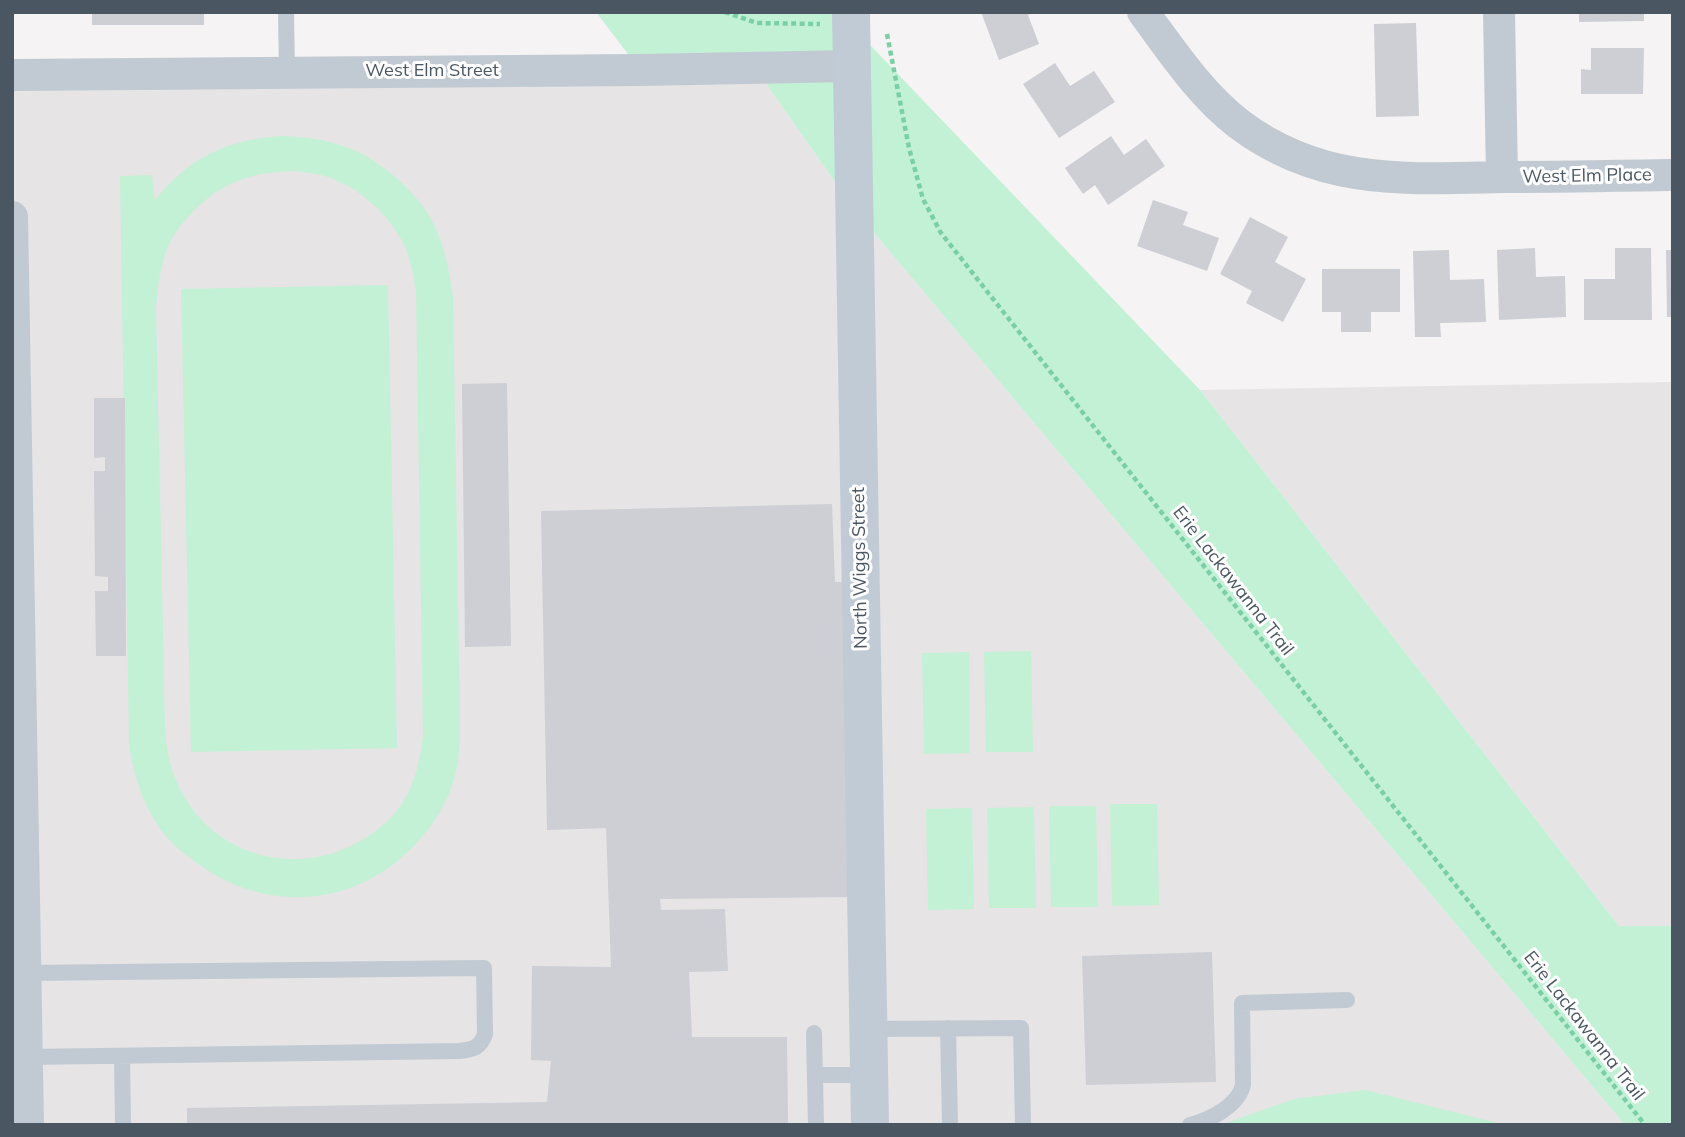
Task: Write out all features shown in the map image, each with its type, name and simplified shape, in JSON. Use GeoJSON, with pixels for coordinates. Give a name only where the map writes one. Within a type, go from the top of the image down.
{"type":"FeatureCollection","features":[{"type":"Feature","properties":{"kind":"street","name":"West Elm Place"},"geometry":{"type":"LineString","coordinates":[[1143,12],[1202,89],[1222,110],[1261,139],[1325,167],[1375,177],[1431,179],[1673,176]]}},
{"type":"Feature","properties":{"kind":"street"},"geometry":{"type":"LineString","coordinates":[[1499,12],[1502,177]]}},
{"type":"Feature","properties":{"kind":"street","name":"North Wiggs Street"},"geometry":{"type":"LineString","coordinates":[[854,20],[852,66],[870,1125]]}},
{"type":"Feature","properties":{"kind":"street","name":"West Elm Street"},"geometry":{"type":"LineString","coordinates":[[12,75],[852,66]]}},
{"type":"Feature","properties":{"kind":"street"},"geometry":{"type":"LineString","coordinates":[[12,218],[14,500],[28,1125]]}},
{"type":"Feature","properties":{"kind":"lane"},"geometry":{"type":"LineString","coordinates":[[286,12],[287,72]]}},
{"type":"Feature","properties":{"kind":"lane"},"geometry":{"type":"LineString","coordinates":[[25,973],[484,968],[485,1034],[482,1043],[472,1049],[27,1057]]}},
{"type":"Feature","properties":{"kind":"lane"},"geometry":{"type":"LineString","coordinates":[[1190,1125],[1215,1116],[1241,1093],[1242,1003],[1347,1000]]}},
{"type":"Feature","properties":{"kind":"lane"},"geometry":{"type":"LineString","coordinates":[[948,1028],[950,1125]]}},
{"type":"Feature","properties":{"kind":"lane"},"geometry":{"type":"LineString","coordinates":[[868,1029],[1021,1028],[1023,1125]]}},
{"type":"Feature","properties":{"kind":"lane"},"geometry":{"type":"LineString","coordinates":[[814,1033],[816,1125]]}},
{"type":"Feature","properties":{"kind":"lane"},"geometry":{"type":"LineString","coordinates":[[122,1056],[123,1125]]}},
{"type":"Feature","properties":{"kind":"lane"},"geometry":{"type":"LineString","coordinates":[[815,1075],[869,1075]]}},
{"type":"Feature","properties":{"kind":"path"},"geometry":{"type":"LineString","coordinates":[[725,12],[757,23],[854,20]]}},
{"type":"Feature","properties":{"kind":"path","name":"Erie Lackawanna Trail"},"geometry":{"type":"LineString","coordinates":[[854,20],[909,148],[923,199],[941,233],[1645,1125]]}},
{"type":"Feature","properties":{"kind":"shaded area"},"geometry":{"type":"Polygon","coordinates":[[[748,58],[854,209],[1625,1125],[26,1125],[12,381],[12,75],[748,58]]]}},
{"type":"Feature","properties":{"kind":"shaded area"},"geometry":{"type":"Polygon","coordinates":[[[1673,382],[1673,926],[1619,926],[1200,390],[1673,382]]]}},
{"type":"Feature","properties":{"kind":"green space"},"geometry":{"type":"Polygon","coordinates":[[[596,12],[841,12],[1200,390],[1619,926],[1673,926],[1673,1125],[1625,1125],[854,209],[748,58],[640,70],[596,12]]]}},
{"type":"Feature","properties":{"kind":"green space"},"geometry":{"type":"Polygon","coordinates":[[[298,137],[331,142],[361,154],[389,172],[416,198],[430,218],[444,250],[453,296],[460,727],[456,773],[434,822],[402,857],[378,875],[352,887],[325,895],[298,897],[270,895],[243,888],[217,876],[175,845],[165,835],[145,803],[133,767],[129,743],[120,176],[152,175],[155,200],[195,162],[226,147],[261,138],[298,137]],[[297,171],[267,173],[240,180],[217,192],[195,210],[177,231],[165,254],[156,308],[165,727],[169,759],[180,789],[192,809],[207,825],[224,839],[243,849],[285,859],[330,854],[361,841],[389,820],[411,786],[417,770],[423,736],[416,291],[412,271],[401,239],[386,218],[367,199],[333,179],[297,171]]]}},
{"type":"Feature","properties":{"kind":"green space"},"geometry":{"type":"Polygon","coordinates":[[[388,285],[397,748],[191,752],[181,289],[388,285]]]}},
{"type":"Feature","properties":{"kind":"green space"},"geometry":{"type":"Polygon","coordinates":[[[1031,651],[1033,752],[986,752],[984,652],[1031,651]]]}},
{"type":"Feature","properties":{"kind":"green space"},"geometry":{"type":"Polygon","coordinates":[[[969,652],[970,753],[924,754],[922,653],[969,652]]]}},
{"type":"Feature","properties":{"kind":"green space"},"geometry":{"type":"Polygon","coordinates":[[[1110,804],[1157,804],[1159,905],[1112,906],[1110,804]]]}},
{"type":"Feature","properties":{"kind":"green space"},"geometry":{"type":"Polygon","coordinates":[[[1049,806],[1096,806],[1098,907],[1051,907],[1049,806]]]}},
{"type":"Feature","properties":{"kind":"green space"},"geometry":{"type":"Polygon","coordinates":[[[1034,807],[1036,908],[989,908],[987,808],[1034,807]]]}},
{"type":"Feature","properties":{"kind":"green space"},"geometry":{"type":"Polygon","coordinates":[[[972,808],[974,909],[928,910],[926,809],[972,808]]]}},
{"type":"Feature","properties":{"kind":"green space"},"geometry":{"type":"Polygon","coordinates":[[[1365,1090],[1506,1125],[1224,1125],[1294,1099],[1365,1090]]]}},
{"type":"Feature","properties":{"kind":"building"},"geometry":{"type":"Polygon","coordinates":[[[92,12],[204,12],[204,25],[92,25],[92,12]]]}},
{"type":"Feature","properties":{"kind":"building"},"geometry":{"type":"Polygon","coordinates":[[[981,12],[1035,12],[1028,15],[1039,44],[999,60],[981,12]]]}},
{"type":"Feature","properties":{"kind":"building"},"geometry":{"type":"Polygon","coordinates":[[[1579,12],[1644,12],[1644,21],[1579,22],[1579,12]]]}},
{"type":"Feature","properties":{"kind":"building"},"geometry":{"type":"Polygon","coordinates":[[[1416,23],[1419,116],[1376,117],[1374,24],[1416,23]]]}},
{"type":"Feature","properties":{"kind":"building"},"geometry":{"type":"Polygon","coordinates":[[[1591,48],[1644,48],[1643,94],[1581,94],[1581,69],[1591,70],[1591,48]]]}},
{"type":"Feature","properties":{"kind":"building"},"geometry":{"type":"Polygon","coordinates":[[[1055,63],[1070,86],[1094,71],[1115,102],[1059,138],[1023,84],[1055,63]]]}},
{"type":"Feature","properties":{"kind":"building"},"geometry":{"type":"Polygon","coordinates":[[[1111,136],[1124,155],[1146,139],[1165,166],[1108,205],[1095,185],[1083,194],[1065,168],[1111,136]]]}},
{"type":"Feature","properties":{"kind":"building"},"geometry":{"type":"Polygon","coordinates":[[[1153,200],[1188,212],[1183,225],[1219,238],[1207,271],[1137,246],[1153,200]]]}},
{"type":"Feature","properties":{"kind":"building"},"geometry":{"type":"Polygon","coordinates":[[[1250,217],[1288,237],[1275,262],[1306,279],[1283,322],[1246,303],[1252,291],[1220,274],[1250,217]]]}},
{"type":"Feature","properties":{"kind":"building"},"geometry":{"type":"Polygon","coordinates":[[[1535,248],[1536,277],[1565,276],[1566,317],[1499,320],[1497,250],[1535,248]]]}},
{"type":"Feature","properties":{"kind":"building"},"geometry":{"type":"Polygon","coordinates":[[[1615,248],[1651,248],[1652,320],[1584,320],[1584,279],[1615,279],[1615,248]]]}},
{"type":"Feature","properties":{"kind":"building"},"geometry":{"type":"Polygon","coordinates":[[[1449,250],[1450,280],[1484,279],[1486,322],[1440,323],[1441,337],[1415,337],[1413,251],[1449,250]]]}},
{"type":"Feature","properties":{"kind":"building"},"geometry":{"type":"Polygon","coordinates":[[[1666,250],[1673,250],[1673,317],[1667,317],[1666,250]]]}},
{"type":"Feature","properties":{"kind":"building"},"geometry":{"type":"Polygon","coordinates":[[[1322,269],[1400,269],[1400,312],[1371,312],[1371,332],[1341,332],[1341,312],[1322,312],[1322,269]]]}},
{"type":"Feature","properties":{"kind":"building"},"geometry":{"type":"Polygon","coordinates":[[[507,383],[511,646],[465,647],[462,384],[507,383]]]}},
{"type":"Feature","properties":{"kind":"building"},"geometry":{"type":"Polygon","coordinates":[[[94,398],[125,398],[126,656],[96,656],[95,591],[108,591],[108,577],[95,576],[94,471],[105,471],[105,457],[94,458],[94,398]]]}},
{"type":"Feature","properties":{"kind":"building"},"geometry":{"type":"Polygon","coordinates":[[[832,504],[835,582],[846,582],[853,897],[660,899],[661,910],[725,909],[728,971],[689,972],[692,1037],[787,1037],[788,1125],[187,1125],[187,1108],[547,1102],[551,1061],[531,1060],[532,966],[611,967],[606,828],[547,830],[541,511],[832,504]]]}},
{"type":"Feature","properties":{"kind":"building"},"geometry":{"type":"Polygon","coordinates":[[[1212,952],[1216,1082],[1086,1085],[1082,956],[1212,952]]]}}]}
